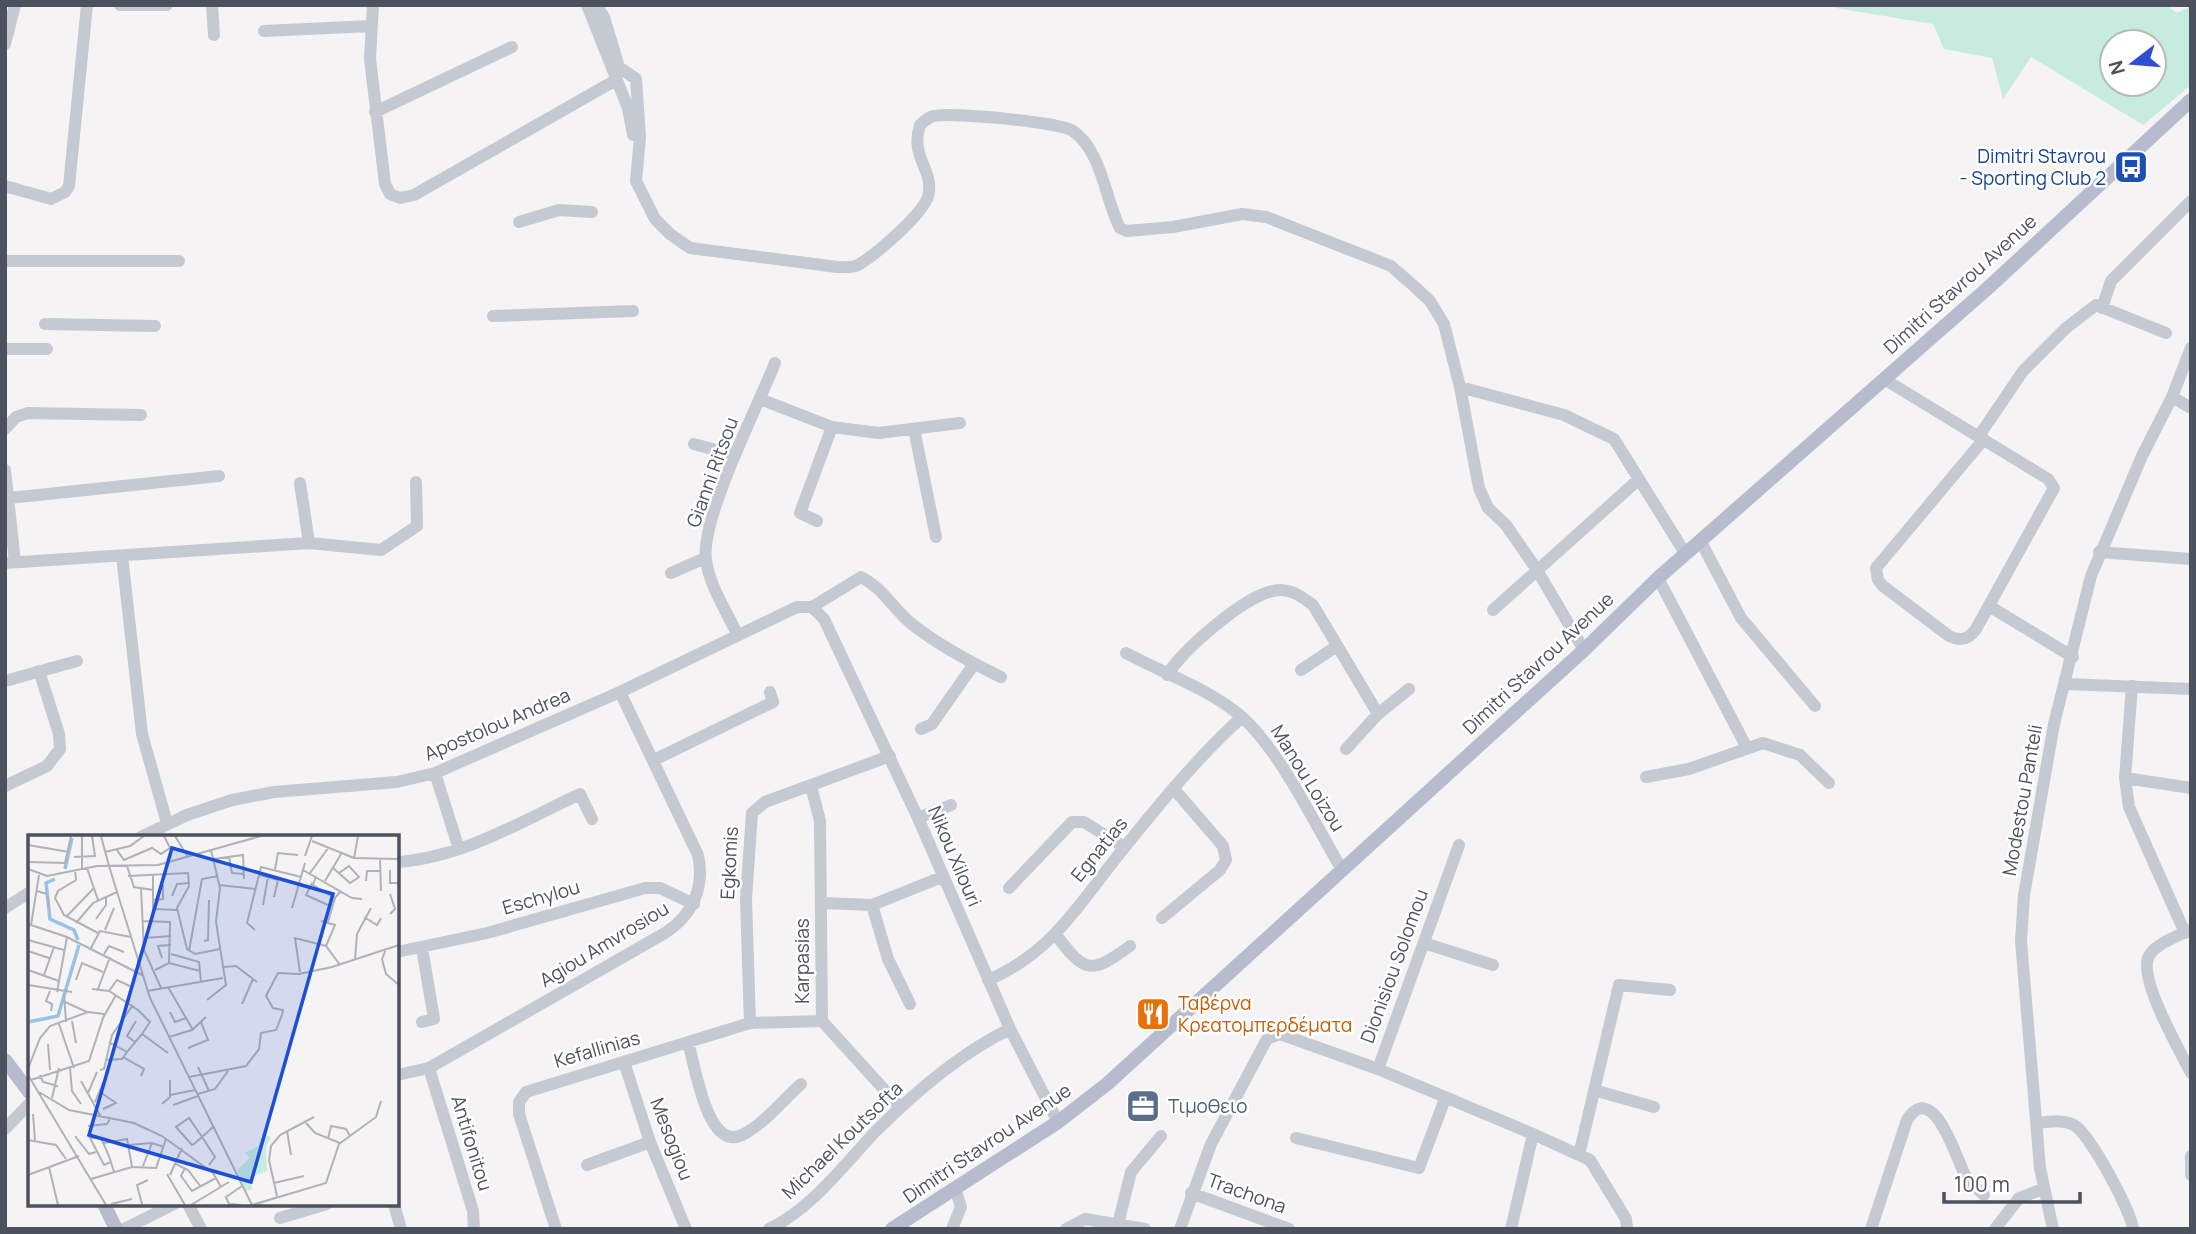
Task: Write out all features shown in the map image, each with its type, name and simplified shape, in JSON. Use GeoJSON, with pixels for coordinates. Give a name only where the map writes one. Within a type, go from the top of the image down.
{"type":"FeatureCollection","features":[{"type":"Feature","properties":{"kind":"main road","name":"Dimitri Stavrou Avenue"},"geometry":{"type":"LineString","coordinates":[[891,1229],[1058,1122],[1107,1084],[1341,868],[1584,650],[1685,553],[1989,287],[2191,100]]}},
{"type":"Feature","properties":{"kind":"main road"},"geometry":{"type":"LineString","coordinates":[[5,1060],[28,1090]]}},
{"type":"Feature","properties":{"kind":"main road"},"geometry":{"type":"LineString","coordinates":[[105,1206],[116,1229]]}},
{"type":"Feature","properties":{"kind":"street"},"geometry":{"type":"LineString","coordinates":[[5,44],[15,5]]}},
{"type":"Feature","properties":{"kind":"street"},"geometry":{"type":"LineString","coordinates":[[5,186],[51,199],[59,197],[69,186],[87,5]]}},
{"type":"Feature","properties":{"kind":"street"},"geometry":{"type":"LineString","coordinates":[[120,5],[167,5]]}},
{"type":"Feature","properties":{"kind":"street"},"geometry":{"type":"LineString","coordinates":[[212,5],[214,35]]}},
{"type":"Feature","properties":{"kind":"street"},"geometry":{"type":"LineString","coordinates":[[373,5],[370,59],[385,184],[390,194],[400,198],[414,195],[616,80]]}},
{"type":"Feature","properties":{"kind":"street"},"geometry":{"type":"LineString","coordinates":[[587,5],[614,60],[636,79],[640,137],[636,181],[639,190],[655,219],[690,248],[837,267],[857,266],[902,230],[929,197],[930,189],[917,146],[920,125],[934,116],[958,116],[1056,125],[1074,131],[1095,162],[1120,228],[1127,231],[1173,227],[1242,214],[1266,217],[1391,266],[1430,301],[1444,324],[1460,387],[1479,488],[1488,508],[1506,525],[1538,570],[1584,650]]}},
{"type":"Feature","properties":{"kind":"street"},"geometry":{"type":"LineString","coordinates":[[596,5],[608,26],[616,80],[628,108],[633,135]]}},
{"type":"Feature","properties":{"kind":"street"},"geometry":{"type":"LineString","coordinates":[[264,31],[371,26]]}},
{"type":"Feature","properties":{"kind":"street"},"geometry":{"type":"LineString","coordinates":[[375,112],[512,47]]}},
{"type":"Feature","properties":{"kind":"street"},"geometry":{"type":"LineString","coordinates":[[2102,308],[2111,281],[2191,201]]}},
{"type":"Feature","properties":{"kind":"street"},"geometry":{"type":"LineString","coordinates":[[519,222],[559,210],[592,212]]}},
{"type":"Feature","properties":{"kind":"street"},"geometry":{"type":"LineString","coordinates":[[5,261],[179,261]]}},
{"type":"Feature","properties":{"kind":"street"},"geometry":{"type":"LineString","coordinates":[[1884,379],[1981,437],[2048,479],[2054,488],[1989,607],[1972,635],[1965,639],[1954,639],[1884,586],[1876,572],[1880,560],[1981,437],[2023,372],[2066,328],[2096,305],[2166,333]]}},
{"type":"Feature","properties":{"kind":"street"},"geometry":{"type":"LineString","coordinates":[[493,316],[634,312]]}},
{"type":"Feature","properties":{"kind":"street"},"geometry":{"type":"LineString","coordinates":[[45,324],[155,326]]}},
{"type":"Feature","properties":{"kind":"street","name":"Modestou Panteli"},"geometry":{"type":"LineString","coordinates":[[2053,1229],[2043,1189],[2021,931],[2052,737],[2086,594],[2099,552],[2159,419],[2172,397],[2191,348]]}},
{"type":"Feature","properties":{"kind":"street"},"geometry":{"type":"LineString","coordinates":[[5,349],[47,349]]}},
{"type":"Feature","properties":{"kind":"street","name":"Gianni Ritsou"},"geometry":{"type":"LineString","coordinates":[[737,634],[705,558],[709,530],[734,456],[775,363]]}},
{"type":"Feature","properties":{"kind":"street"},"geometry":{"type":"LineString","coordinates":[[1460,387],[1564,415],[1614,439],[1685,553]]}},
{"type":"Feature","properties":{"kind":"street"},"geometry":{"type":"LineString","coordinates":[[2172,397],[2191,408]]}},
{"type":"Feature","properties":{"kind":"street"},"geometry":{"type":"LineString","coordinates":[[760,399],[832,427],[878,433],[960,423]]}},
{"type":"Feature","properties":{"kind":"street"},"geometry":{"type":"LineString","coordinates":[[5,429],[16,417],[28,413],[141,415]]}},
{"type":"Feature","properties":{"kind":"street"},"geometry":{"type":"LineString","coordinates":[[817,521],[800,513],[832,427]]}},
{"type":"Feature","properties":{"kind":"street"},"geometry":{"type":"LineString","coordinates":[[914,429],[936,537]]}},
{"type":"Feature","properties":{"kind":"street"},"geometry":{"type":"LineString","coordinates":[[694,444],[734,456]]}},
{"type":"Feature","properties":{"kind":"street"},"geometry":{"type":"LineString","coordinates":[[5,470],[9,498],[10,562],[122,556],[189,549],[309,544],[381,550],[417,526],[416,482]]}},
{"type":"Feature","properties":{"kind":"street"},"geometry":{"type":"LineString","coordinates":[[9,498],[219,476]]}},
{"type":"Feature","properties":{"kind":"street"},"geometry":{"type":"LineString","coordinates":[[1493,610],[1638,480]]}},
{"type":"Feature","properties":{"kind":"street"},"geometry":{"type":"LineString","coordinates":[[300,483],[309,544]]}},
{"type":"Feature","properties":{"kind":"street"},"geometry":{"type":"LineString","coordinates":[[1700,540],[1741,618],[1815,706]]}},
{"type":"Feature","properties":{"kind":"street"},"geometry":{"type":"LineString","coordinates":[[2099,552],[2191,559]]}},
{"type":"Feature","properties":{"kind":"street"},"geometry":{"type":"LineString","coordinates":[[122,556],[142,734],[167,823]]}},
{"type":"Feature","properties":{"kind":"street"},"geometry":{"type":"LineString","coordinates":[[671,573],[705,558]]}},
{"type":"Feature","properties":{"kind":"street","name":"Apostolou Andrea"},"geometry":{"type":"LineString","coordinates":[[145,835],[211,806],[246,797],[397,782],[435,773],[620,691],[797,607],[812,607],[861,577],[875,584],[910,623],[974,664]]}},
{"type":"Feature","properties":{"kind":"street"},"geometry":{"type":"LineString","coordinates":[[1658,578],[1747,748]]}},
{"type":"Feature","properties":{"kind":"street"},"geometry":{"type":"LineString","coordinates":[[1167,675],[1197,639],[1259,596],[1287,590],[1307,600],[1378,714]]}},
{"type":"Feature","properties":{"kind":"street","name":"Nikou Xilouri"},"geometry":{"type":"LineString","coordinates":[[812,607],[824,618],[890,756],[1010,1028],[1058,1122]]}},
{"type":"Feature","properties":{"kind":"street"},"geometry":{"type":"LineString","coordinates":[[1989,607],[2073,657]]}},
{"type":"Feature","properties":{"kind":"street"},"geometry":{"type":"LineString","coordinates":[[1301,670],[1337,646]]}},
{"type":"Feature","properties":{"kind":"street","name":"Manou Loizou"},"geometry":{"type":"LineString","coordinates":[[1126,653],[1220,702],[1242,717],[1269,748],[1341,868]]}},
{"type":"Feature","properties":{"kind":"street"},"geometry":{"type":"LineString","coordinates":[[5,681],[77,661]]}},
{"type":"Feature","properties":{"kind":"street"},"geometry":{"type":"LineString","coordinates":[[921,729],[932,724],[974,664],[1001,677]]}},
{"type":"Feature","properties":{"kind":"street"},"geometry":{"type":"LineString","coordinates":[[5,786],[47,766],[60,749],[59,734],[39,671]]}},
{"type":"Feature","properties":{"kind":"street"},"geometry":{"type":"LineString","coordinates":[[2066,684],[2191,689]]}},
{"type":"Feature","properties":{"kind":"street"},"geometry":{"type":"LineString","coordinates":[[2132,686],[2125,778],[2129,807],[2188,932],[2153,951],[2146,967],[2156,1002],[2191,1073]]}},
{"type":"Feature","properties":{"kind":"street"},"geometry":{"type":"LineString","coordinates":[[1346,748],[1378,714],[1409,689]]}},
{"type":"Feature","properties":{"kind":"street","name":"Agiou Amvrosiou"},"geometry":{"type":"LineString","coordinates":[[399,1075],[429,1068],[672,928],[685,917],[694,904],[700,882],[698,855],[620,691]]}},
{"type":"Feature","properties":{"kind":"street"},"geometry":{"type":"LineString","coordinates":[[654,760],[773,702],[770,692]]}},
{"type":"Feature","properties":{"kind":"street","name":"Egnatias"},"geometry":{"type":"LineString","coordinates":[[988,980],[1023,964],[1056,935],[1174,789],[1242,717]]}},
{"type":"Feature","properties":{"kind":"street"},"geometry":{"type":"LineString","coordinates":[[1646,777],[1689,769],[1763,743],[1800,755],[1829,783]]}},
{"type":"Feature","properties":{"kind":"street","name":"Egkomis"},"geometry":{"type":"LineString","coordinates":[[750,1023],[746,899],[751,817],[765,802],[890,756]]}},
{"type":"Feature","properties":{"kind":"street"},"geometry":{"type":"LineString","coordinates":[[435,773],[459,849]]}},
{"type":"Feature","properties":{"kind":"street"},"geometry":{"type":"LineString","coordinates":[[2125,778],[2191,788]]}},
{"type":"Feature","properties":{"kind":"street","name":"Karpasias"},"geometry":{"type":"LineString","coordinates":[[811,786],[820,821],[822,1021],[900,1107]]}},
{"type":"Feature","properties":{"kind":"street"},"geometry":{"type":"LineString","coordinates":[[1162,918],[1220,870],[1226,860],[1222,843],[1174,789]]}},
{"type":"Feature","properties":{"kind":"street"},"geometry":{"type":"LineString","coordinates":[[399,862],[429,859],[459,849],[580,794],[592,819]]}},
{"type":"Feature","properties":{"kind":"street"},"geometry":{"type":"LineString","coordinates":[[918,818],[951,805]]}},
{"type":"Feature","properties":{"kind":"street"},"geometry":{"type":"LineString","coordinates":[[1009,888],[1072,822],[1084,822],[1125,847]]}},
{"type":"Feature","properties":{"kind":"street","name":"Dionisiou Solomou"},"geometry":{"type":"LineString","coordinates":[[1181,1229],[1191,1192],[1211,1144],[1267,1039],[1280,1034],[1378,1069],[1460,845]]}},
{"type":"Feature","properties":{"kind":"street"},"geometry":{"type":"LineString","coordinates":[[822,903],[872,905],[942,877]]}},
{"type":"Feature","properties":{"kind":"street","name":"Eschylou"},"geometry":{"type":"LineString","coordinates":[[399,952],[422,948],[645,888],[660,888],[694,904]]}},
{"type":"Feature","properties":{"kind":"street"},"geometry":{"type":"LineString","coordinates":[[5,908],[28,893]]}},
{"type":"Feature","properties":{"kind":"street"},"geometry":{"type":"LineString","coordinates":[[872,905],[888,959],[910,1004]]}},
{"type":"Feature","properties":{"kind":"street"},"geometry":{"type":"LineString","coordinates":[[1056,935],[1076,961],[1087,967],[1105,964],[1129,946]]}},
{"type":"Feature","properties":{"kind":"street"},"geometry":{"type":"LineString","coordinates":[[1424,943],[1493,965]]}},
{"type":"Feature","properties":{"kind":"street"},"geometry":{"type":"LineString","coordinates":[[422,948],[434,1019],[422,1022]]}},
{"type":"Feature","properties":{"kind":"street"},"geometry":{"type":"LineString","coordinates":[[1579,1155],[1619,985],[1670,990]]}},
{"type":"Feature","properties":{"kind":"street","name":"Kefallinias"},"geometry":{"type":"LineString","coordinates":[[556,1229],[520,1118],[519,1102],[533,1088],[750,1023],[822,1021]]}},
{"type":"Feature","properties":{"kind":"street","name":"Michael Koutsofta"},"geometry":{"type":"LineString","coordinates":[[769,1229],[811,1200],[900,1107],[973,1049],[1010,1028]]}},
{"type":"Feature","properties":{"kind":"street"},"geometry":{"type":"LineString","coordinates":[[688,1042],[711,1121],[724,1136],[734,1138],[747,1132],[801,1084]]}},
{"type":"Feature","properties":{"kind":"street","name":"Mesogiou"},"geometry":{"type":"LineString","coordinates":[[624,1062],[650,1142],[687,1229]]}},
{"type":"Feature","properties":{"kind":"street","name":"Antifonitou"},"geometry":{"type":"LineString","coordinates":[[429,1068],[473,1211],[474,1229]]}},
{"type":"Feature","properties":{"kind":"street"},"geometry":{"type":"LineString","coordinates":[[1378,1069],[1590,1160],[1626,1219],[1627,1229]]}},
{"type":"Feature","properties":{"kind":"street"},"geometry":{"type":"LineString","coordinates":[[1594,1090],[1654,1107]]}},
{"type":"Feature","properties":{"kind":"street"},"geometry":{"type":"LineString","coordinates":[[1296,1138],[1419,1167],[1445,1099]]}},
{"type":"Feature","properties":{"kind":"street"},"geometry":{"type":"LineString","coordinates":[[5,1129],[28,1105]]}},
{"type":"Feature","properties":{"kind":"street"},"geometry":{"type":"LineString","coordinates":[[1871,1229],[1907,1120],[1917,1111],[1928,1110],[1937,1116],[1966,1177],[1984,1195]]}},
{"type":"Feature","properties":{"kind":"street"},"geometry":{"type":"LineString","coordinates":[[2037,1123],[2063,1122],[2077,1127],[2121,1195],[2133,1229]]}},
{"type":"Feature","properties":{"kind":"street"},"geometry":{"type":"LineString","coordinates":[[1511,1229],[1533,1135]]}},
{"type":"Feature","properties":{"kind":"street"},"geometry":{"type":"LineString","coordinates":[[1118,1223],[1131,1172],[1161,1136]]}},
{"type":"Feature","properties":{"kind":"street"},"geometry":{"type":"LineString","coordinates":[[587,1165],[650,1142]]}},
{"type":"Feature","properties":{"kind":"street"},"geometry":{"type":"LineString","coordinates":[[2191,1156],[2191,1175]]}},
{"type":"Feature","properties":{"kind":"street"},"geometry":{"type":"LineString","coordinates":[[952,1229],[961,1207],[955,1188]]}},
{"type":"Feature","properties":{"kind":"street"},"geometry":{"type":"LineString","coordinates":[[1996,1229],[2020,1198],[2043,1189]]}},
{"type":"Feature","properties":{"kind":"street","name":"Trachona"},"geometry":{"type":"LineString","coordinates":[[1191,1192],[1286,1228]]}},
{"type":"Feature","properties":{"kind":"street"},"geometry":{"type":"LineString","coordinates":[[124,1229],[170,1206]]}},
{"type":"Feature","properties":{"kind":"street"},"geometry":{"type":"LineString","coordinates":[[189,1206],[201,1229]]}},
{"type":"Feature","properties":{"kind":"street"},"geometry":{"type":"LineString","coordinates":[[280,1218],[320,1206]]}},
{"type":"Feature","properties":{"kind":"street"},"geometry":{"type":"LineString","coordinates":[[395,1206],[401,1229]]}},
{"type":"Feature","properties":{"kind":"street"},"geometry":{"type":"LineString","coordinates":[[1066,1229],[1074,1222],[1085,1219],[1145,1229]]}},
{"type":"Feature","properties":{"kind":"green space"},"geometry":{"type":"Polygon","coordinates":[[[1836,5],[2166,5],[2177,13],[2191,6],[2191,85],[2143,125],[2099,98],[2168,98],[2168,28],[2098,28],[2098,98],[2031,57],[2003,99],[1992,58],[1944,49],[1933,24],[1836,8],[1836,5]]]}},
{"type":"Feature","properties":{"kind":"place","name":"Dimitri Stavrou - Sporting Club 2"},"geometry":{"type":"Point","coordinates":[2131,167]}},
{"type":"Feature","properties":{"kind":"place","name":"Ταβέρνα Κρεατομπερδέματα"},"geometry":{"type":"Point","coordinates":[1153,1014]}},
{"type":"Feature","properties":{"kind":"place","name":"Τιμοθειο"},"geometry":{"type":"Point","coordinates":[1143,1106]}}]}
